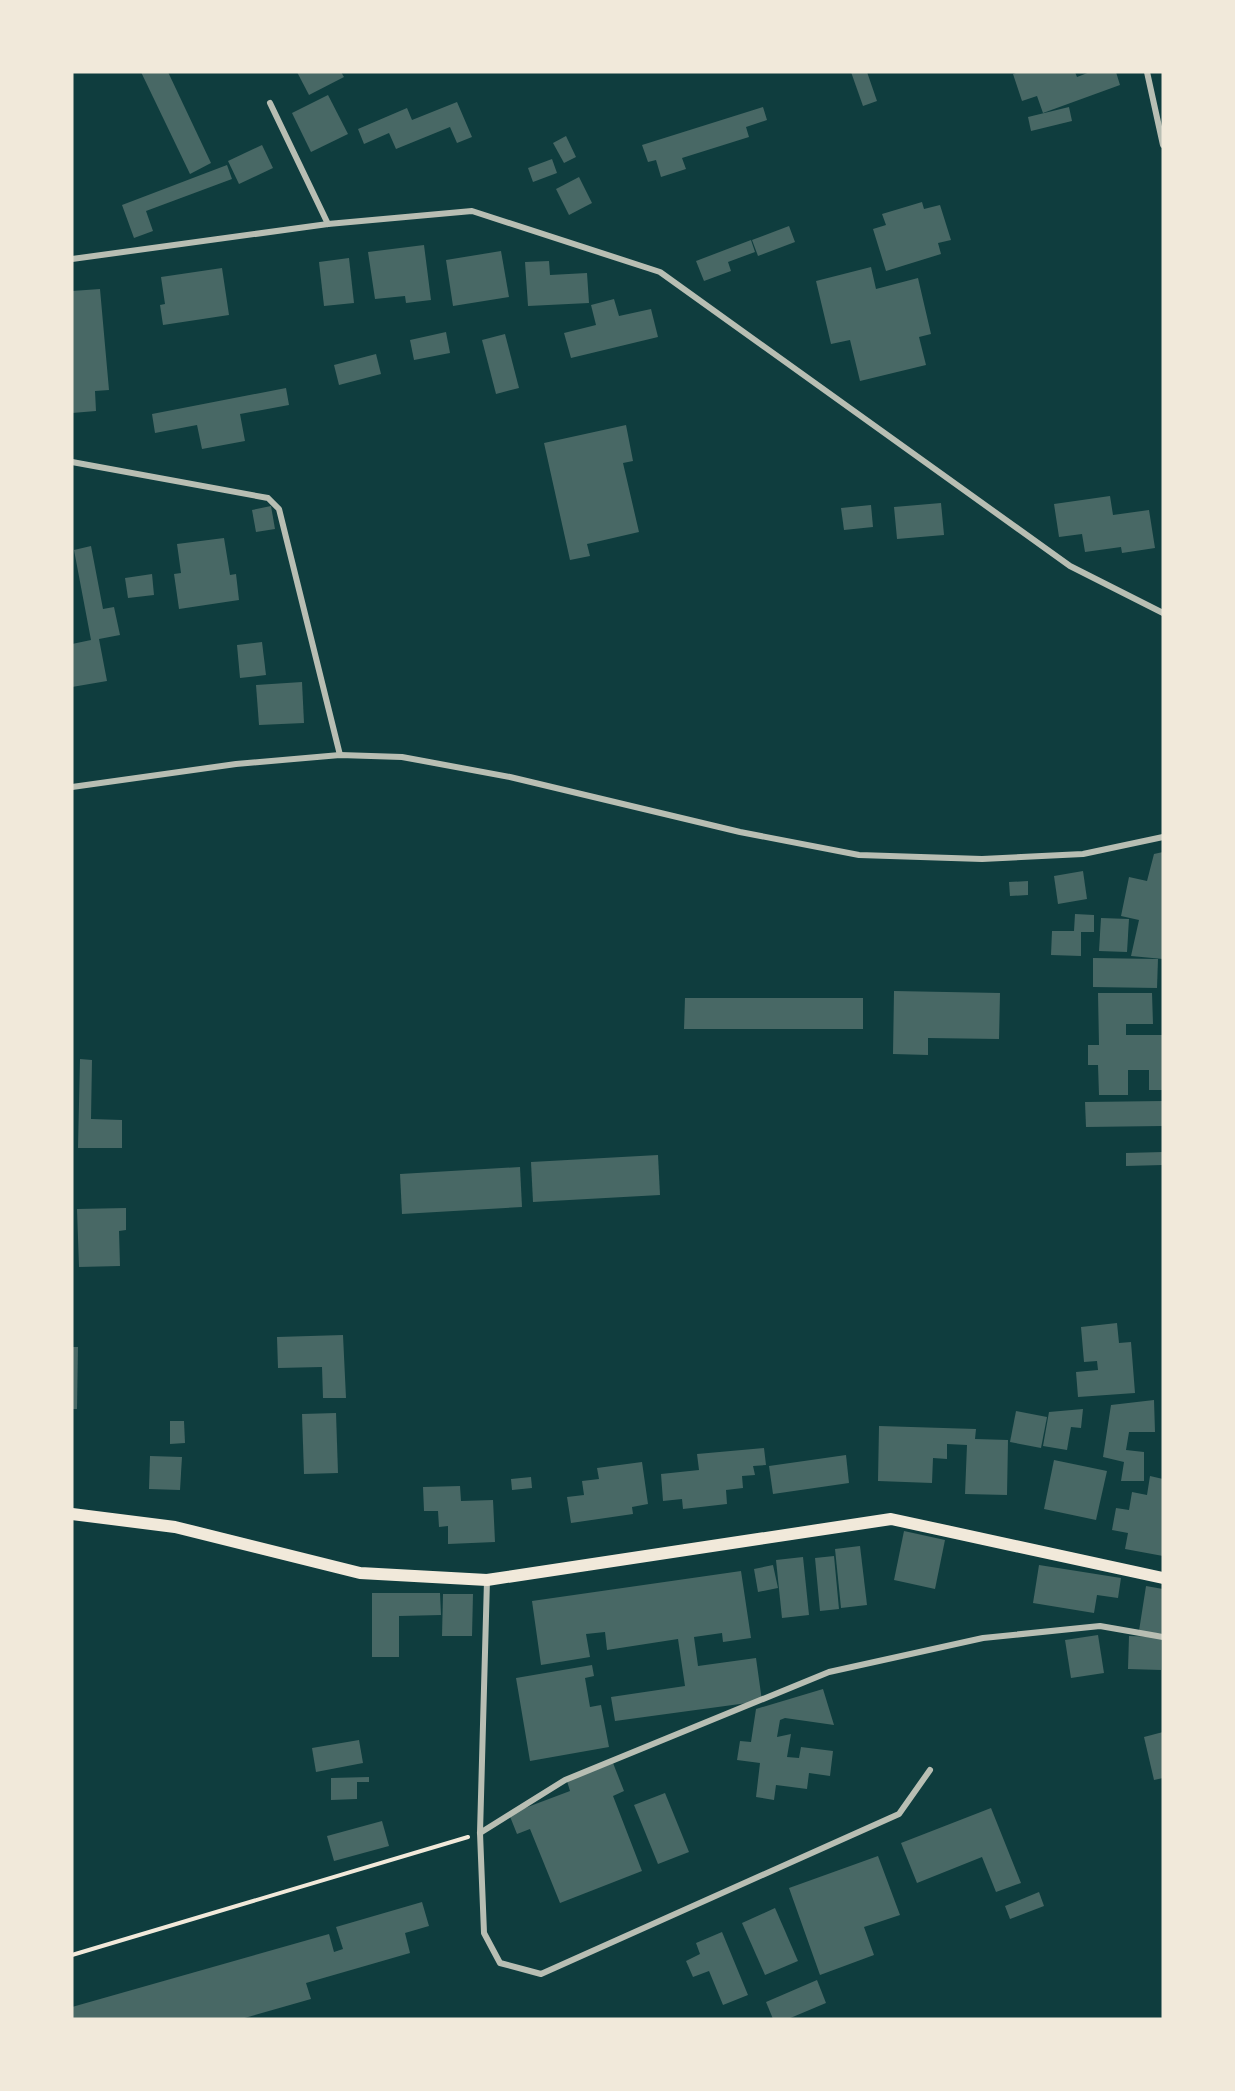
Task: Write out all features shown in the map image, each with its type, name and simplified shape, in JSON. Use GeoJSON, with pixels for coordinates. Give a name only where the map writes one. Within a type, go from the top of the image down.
{"type":"FeatureCollection","features":[{"type":"Feature","properties":{"kind":"main road"},"geometry":{"type":"LineString","coordinates":[[72,1514],[176,1527],[360,1573],[487,1580],[891,1519],[1163,1578]]}},
{"type":"Feature","properties":{"kind":"street"},"geometry":{"type":"LineString","coordinates":[[1147,72],[1163,145]]}},
{"type":"Feature","properties":{"kind":"street"},"geometry":{"type":"LineString","coordinates":[[270,103],[328,224]]}},
{"type":"Feature","properties":{"kind":"street"},"geometry":{"type":"LineString","coordinates":[[72,258],[328,224],[472,211],[660,272],[1070,566],[1163,613]]}},
{"type":"Feature","properties":{"kind":"street"},"geometry":{"type":"LineString","coordinates":[[72,462],[268,498],[279,509],[340,755]]}},
{"type":"Feature","properties":{"kind":"street"},"geometry":{"type":"LineString","coordinates":[[72,787],[236,764],[340,755],[402,757],[510,777],[740,832],[859,855],[982,859],[1083,854],[1163,837]]}},
{"type":"Feature","properties":{"kind":"street"},"geometry":{"type":"LineString","coordinates":[[487,1580],[480,1833],[484,1933],[500,1963],[541,1974],[899,1814],[930,1770]]}},
{"type":"Feature","properties":{"kind":"street"},"geometry":{"type":"LineString","coordinates":[[480,1833],[565,1780],[830,1672],[983,1638],[1100,1626],[1163,1638]]}},
{"type":"Feature","properties":{"kind":"path"},"geometry":{"type":"LineString","coordinates":[[72,1955],[480,1833]]}},
{"type":"Feature","properties":{"kind":"building"},"geometry":{"type":"Polygon","coordinates":[[[141,72],[168,72],[211,163],[190,174],[141,72]]]}},
{"type":"Feature","properties":{"kind":"building"},"geometry":{"type":"Polygon","coordinates":[[[297,72],[341,72],[344,77],[309,95],[297,72]]]}},
{"type":"Feature","properties":{"kind":"building"},"geometry":{"type":"Polygon","coordinates":[[[851,72],[867,72],[877,101],[863,106],[851,72]]]}},
{"type":"Feature","properties":{"kind":"building"},"geometry":{"type":"Polygon","coordinates":[[[1019,72],[1075,72],[1077,77],[1090,72],[1116,72],[1120,85],[1043,113],[1037,96],[1022,101],[1013,74],[1019,72]]]}},
{"type":"Feature","properties":{"kind":"building"},"geometry":{"type":"Polygon","coordinates":[[[328,95],[348,134],[311,152],[292,113],[328,95]]]}},
{"type":"Feature","properties":{"kind":"building"},"geometry":{"type":"Polygon","coordinates":[[[457,102],[472,137],[457,143],[450,127],[396,149],[389,133],[364,144],[358,129],[407,108],[412,120],[457,102]]]}},
{"type":"Feature","properties":{"kind":"building"},"geometry":{"type":"Polygon","coordinates":[[[763,107],[767,120],[746,127],[749,137],[682,158],[686,169],[661,177],[656,160],[648,162],[642,145],[763,107]]]}},
{"type":"Feature","properties":{"kind":"building"},"geometry":{"type":"Polygon","coordinates":[[[1069,107],[1072,121],[1031,131],[1028,117],[1069,107]]]}},
{"type":"Feature","properties":{"kind":"building"},"geometry":{"type":"Polygon","coordinates":[[[566,136],[576,157],[564,163],[553,143],[566,136]]]}},
{"type":"Feature","properties":{"kind":"building"},"geometry":{"type":"Polygon","coordinates":[[[262,145],[273,168],[239,184],[228,161],[262,145]]]}},
{"type":"Feature","properties":{"kind":"building"},"geometry":{"type":"Polygon","coordinates":[[[552,159],[557,173],[533,182],[528,168],[552,159]]]}},
{"type":"Feature","properties":{"kind":"building"},"geometry":{"type":"Polygon","coordinates":[[[227,165],[232,179],[146,211],[153,231],[134,238],[122,205],[227,165]]]}},
{"type":"Feature","properties":{"kind":"building"},"geometry":{"type":"Polygon","coordinates":[[[579,177],[592,203],[569,215],[556,189],[579,177]]]}},
{"type":"Feature","properties":{"kind":"building"},"geometry":{"type":"Polygon","coordinates":[[[922,202],[924,209],[940,205],[951,240],[938,243],[941,254],[886,271],[873,229],[886,225],[882,214],[922,202]]]}},
{"type":"Feature","properties":{"kind":"building"},"geometry":{"type":"Polygon","coordinates":[[[789,226],[795,242],[758,256],[752,240],[789,226]]]}},
{"type":"Feature","properties":{"kind":"building"},"geometry":{"type":"Polygon","coordinates":[[[751,240],[755,252],[728,262],[731,271],[704,281],[696,261],[751,240]]]}},
{"type":"Feature","properties":{"kind":"building"},"geometry":{"type":"Polygon","coordinates":[[[424,245],[431,300],[406,303],[405,296],[375,299],[368,252],[424,245]]]}},
{"type":"Feature","properties":{"kind":"building"},"geometry":{"type":"Polygon","coordinates":[[[501,251],[509,297],[453,306],[446,260],[501,251]]]}},
{"type":"Feature","properties":{"kind":"building"},"geometry":{"type":"Polygon","coordinates":[[[349,258],[354,303],[324,306],[319,262],[349,258]]]}},
{"type":"Feature","properties":{"kind":"building"},"geometry":{"type":"Polygon","coordinates":[[[549,261],[550,275],[587,273],[589,303],[528,306],[525,262],[549,261]]]}},
{"type":"Feature","properties":{"kind":"building"},"geometry":{"type":"Polygon","coordinates":[[[871,267],[876,289],[918,278],[931,334],[919,337],[926,365],[860,381],[850,340],[831,344],[816,281],[871,267]]]}},
{"type":"Feature","properties":{"kind":"building"},"geometry":{"type":"Polygon","coordinates":[[[222,268],[229,315],[163,325],[160,305],[165,304],[161,277],[222,268]]]}},
{"type":"Feature","properties":{"kind":"building"},"geometry":{"type":"Polygon","coordinates":[[[100,289],[109,390],[95,391],[96,411],[72,413],[72,291],[100,289]]]}},
{"type":"Feature","properties":{"kind":"building"},"geometry":{"type":"Polygon","coordinates":[[[614,299],[619,316],[651,309],[658,337],[571,358],[564,333],[596,325],[591,305],[614,299]]]}},
{"type":"Feature","properties":{"kind":"building"},"geometry":{"type":"Polygon","coordinates":[[[446,332],[450,353],[414,360],[410,340],[446,332]]]}},
{"type":"Feature","properties":{"kind":"building"},"geometry":{"type":"Polygon","coordinates":[[[505,334],[519,388],[496,394],[482,340],[505,334]]]}},
{"type":"Feature","properties":{"kind":"building"},"geometry":{"type":"Polygon","coordinates":[[[376,354],[381,374],[339,385],[334,365],[376,354]]]}},
{"type":"Feature","properties":{"kind":"building"},"geometry":{"type":"Polygon","coordinates":[[[286,388],[289,405],[240,414],[245,441],[202,449],[197,425],[155,433],[152,414],[286,388]]]}},
{"type":"Feature","properties":{"kind":"building"},"geometry":{"type":"Polygon","coordinates":[[[626,425],[633,461],[623,463],[639,532],[587,544],[590,556],[570,560],[544,443],[626,425]]]}},
{"type":"Feature","properties":{"kind":"building"},"geometry":{"type":"Polygon","coordinates":[[[1110,496],[1113,515],[1149,510],[1155,548],[1122,553],[1121,547],[1085,552],[1082,534],[1059,537],[1054,504],[1110,496]]]}},
{"type":"Feature","properties":{"kind":"building"},"geometry":{"type":"Polygon","coordinates":[[[941,503],[944,535],[897,539],[894,507],[941,503]]]}},
{"type":"Feature","properties":{"kind":"building"},"geometry":{"type":"Polygon","coordinates":[[[871,505],[873,527],[844,530],[841,508],[871,505]]]}},
{"type":"Feature","properties":{"kind":"building"},"geometry":{"type":"Polygon","coordinates":[[[271,506],[275,529],[256,532],[252,510],[271,506]]]}},
{"type":"Feature","properties":{"kind":"building"},"geometry":{"type":"Polygon","coordinates":[[[224,538],[230,575],[236,574],[239,600],[179,609],[174,574],[181,573],[177,544],[224,538]]]}},
{"type":"Feature","properties":{"kind":"building"},"geometry":{"type":"Polygon","coordinates":[[[91,546],[103,609],[114,607],[120,635],[99,639],[107,681],[72,687],[72,644],[91,640],[74,550],[91,546]]]}},
{"type":"Feature","properties":{"kind":"building"},"geometry":{"type":"Polygon","coordinates":[[[152,574],[154,595],[128,598],[125,578],[152,574]]]}},
{"type":"Feature","properties":{"kind":"building"},"geometry":{"type":"Polygon","coordinates":[[[262,642],[266,675],[240,678],[237,645],[262,642]]]}},
{"type":"Feature","properties":{"kind":"building"},"geometry":{"type":"Polygon","coordinates":[[[302,682],[304,723],[259,725],[256,685],[302,682]]]}},
{"type":"Feature","properties":{"kind":"building"},"geometry":{"type":"Polygon","coordinates":[[[1163,852],[1163,959],[1131,956],[1139,920],[1121,916],[1129,877],[1147,881],[1154,854],[1163,852]]]}},
{"type":"Feature","properties":{"kind":"building"},"geometry":{"type":"Polygon","coordinates":[[[1083,871],[1087,899],[1058,904],[1054,876],[1083,871]]]}},
{"type":"Feature","properties":{"kind":"building"},"geometry":{"type":"Polygon","coordinates":[[[1028,881],[1028,895],[1010,896],[1009,882],[1028,881]]]}},
{"type":"Feature","properties":{"kind":"building"},"geometry":{"type":"Polygon","coordinates":[[[1075,914],[1094,915],[1094,932],[1081,932],[1081,956],[1051,955],[1052,931],[1074,931],[1075,914]]]}},
{"type":"Feature","properties":{"kind":"building"},"geometry":{"type":"Polygon","coordinates":[[[1101,918],[1129,919],[1127,952],[1099,951],[1101,918]]]}},
{"type":"Feature","properties":{"kind":"building"},"geometry":{"type":"Polygon","coordinates":[[[1093,958],[1158,959],[1157,988],[1093,987],[1093,958]]]}},
{"type":"Feature","properties":{"kind":"building"},"geometry":{"type":"Polygon","coordinates":[[[894,991],[1000,993],[999,1039],[928,1038],[928,1055],[893,1054],[894,991]]]}},
{"type":"Feature","properties":{"kind":"building"},"geometry":{"type":"Polygon","coordinates":[[[1098,993],[1152,993],[1153,1024],[1126,1024],[1126,1035],[1163,1035],[1163,1090],[1149,1090],[1149,1070],[1128,1070],[1128,1095],[1099,1095],[1098,1065],[1088,1065],[1088,1045],[1099,1045],[1098,993]]]}},
{"type":"Feature","properties":{"kind":"building"},"geometry":{"type":"Polygon","coordinates":[[[685,998],[863,998],[863,1029],[684,1029],[685,998]]]}},
{"type":"Feature","properties":{"kind":"building"},"geometry":{"type":"Polygon","coordinates":[[[80,1059],[92,1060],[91,1119],[122,1120],[122,1148],[78,1148],[80,1059]]]}},
{"type":"Feature","properties":{"kind":"building"},"geometry":{"type":"Polygon","coordinates":[[[1163,1101],[1163,1126],[1086,1127],[1085,1102],[1163,1101]]]}},
{"type":"Feature","properties":{"kind":"building"},"geometry":{"type":"Polygon","coordinates":[[[1163,1152],[1163,1165],[1126,1166],[1126,1153],[1163,1152]]]}},
{"type":"Feature","properties":{"kind":"building"},"geometry":{"type":"Polygon","coordinates":[[[658,1155],[660,1195],[533,1202],[531,1162],[658,1155]]]}},
{"type":"Feature","properties":{"kind":"building"},"geometry":{"type":"Polygon","coordinates":[[[520,1167],[522,1207],[402,1214],[400,1174],[520,1167]]]}},
{"type":"Feature","properties":{"kind":"building"},"geometry":{"type":"Polygon","coordinates":[[[126,1208],[126,1230],[119,1231],[120,1266],[79,1267],[77,1209],[126,1208]]]}},
{"type":"Feature","properties":{"kind":"building"},"geometry":{"type":"Polygon","coordinates":[[[1117,1323],[1119,1343],[1131,1342],[1135,1393],[1078,1397],[1076,1372],[1098,1370],[1097,1361],[1084,1362],[1081,1327],[1117,1323]]]}},
{"type":"Feature","properties":{"kind":"building"},"geometry":{"type":"Polygon","coordinates":[[[343,1335],[346,1398],[323,1398],[322,1367],[278,1368],[277,1337],[343,1335]]]}},
{"type":"Feature","properties":{"kind":"building"},"geometry":{"type":"Polygon","coordinates":[[[72,1347],[78,1347],[77,1409],[72,1409],[72,1347]]]}},
{"type":"Feature","properties":{"kind":"building"},"geometry":{"type":"Polygon","coordinates":[[[1154,1400],[1155,1432],[1129,1432],[1126,1450],[1144,1452],[1144,1481],[1121,1481],[1124,1462],[1103,1457],[1111,1405],[1154,1400]]]}},
{"type":"Feature","properties":{"kind":"building"},"geometry":{"type":"Polygon","coordinates":[[[1083,1409],[1081,1428],[1071,1427],[1067,1450],[1043,1446],[1049,1412],[1083,1409]]]}},
{"type":"Feature","properties":{"kind":"building"},"geometry":{"type":"Polygon","coordinates":[[[1016,1411],[1047,1417],[1041,1448],[1010,1442],[1016,1411]]]}},
{"type":"Feature","properties":{"kind":"building"},"geometry":{"type":"Polygon","coordinates":[[[336,1413],[338,1473],[304,1474],[302,1414],[336,1413]]]}},
{"type":"Feature","properties":{"kind":"building"},"geometry":{"type":"Polygon","coordinates":[[[170,1421],[184,1421],[185,1443],[170,1444],[170,1421]]]}},
{"type":"Feature","properties":{"kind":"building"},"geometry":{"type":"Polygon","coordinates":[[[879,1426],[976,1429],[975,1439],[1008,1440],[1007,1495],[965,1494],[967,1445],[947,1444],[947,1459],[933,1458],[932,1483],[878,1481],[879,1426]]]}},
{"type":"Feature","properties":{"kind":"building"},"geometry":{"type":"Polygon","coordinates":[[[764,1448],[766,1465],[753,1466],[755,1475],[742,1476],[743,1488],[726,1490],[727,1504],[683,1509],[682,1499],[663,1501],[661,1474],[699,1470],[697,1454],[764,1448]]]}},
{"type":"Feature","properties":{"kind":"building"},"geometry":{"type":"Polygon","coordinates":[[[846,1455],[849,1483],[773,1494],[769,1466],[846,1455]]]}},
{"type":"Feature","properties":{"kind":"building"},"geometry":{"type":"Polygon","coordinates":[[[150,1456],[182,1457],[180,1490],[149,1489],[150,1456]]]}},
{"type":"Feature","properties":{"kind":"building"},"geometry":{"type":"Polygon","coordinates":[[[1054,1460],[1107,1471],[1096,1520],[1044,1509],[1054,1460]]]}},
{"type":"Feature","properties":{"kind":"building"},"geometry":{"type":"Polygon","coordinates":[[[642,1462],[648,1504],[632,1507],[633,1514],[571,1523],[567,1497],[584,1495],[582,1481],[599,1479],[597,1468],[642,1462]]]}},
{"type":"Feature","properties":{"kind":"building"},"geometry":{"type":"Polygon","coordinates":[[[1150,1476],[1163,1479],[1163,1556],[1125,1549],[1128,1533],[1112,1530],[1116,1508],[1129,1510],[1132,1492],[1147,1495],[1150,1476]]]}},
{"type":"Feature","properties":{"kind":"building"},"geometry":{"type":"Polygon","coordinates":[[[531,1477],[532,1488],[512,1490],[511,1479],[531,1477]]]}},
{"type":"Feature","properties":{"kind":"building"},"geometry":{"type":"Polygon","coordinates":[[[460,1486],[461,1501],[493,1500],[495,1542],[448,1544],[448,1526],[439,1527],[438,1511],[424,1511],[423,1487],[460,1486]]]}},
{"type":"Feature","properties":{"kind":"building"},"geometry":{"type":"Polygon","coordinates":[[[904,1531],[945,1540],[935,1589],[894,1580],[904,1531]]]}},
{"type":"Feature","properties":{"kind":"building"},"geometry":{"type":"Polygon","coordinates":[[[860,1546],[867,1605],[841,1608],[835,1549],[860,1546]]]}},
{"type":"Feature","properties":{"kind":"building"},"geometry":{"type":"Polygon","coordinates":[[[834,1556],[839,1609],[820,1611],[815,1558],[834,1556]]]}},
{"type":"Feature","properties":{"kind":"building"},"geometry":{"type":"Polygon","coordinates":[[[803,1557],[809,1615],[782,1618],[776,1560],[803,1557]]]}},
{"type":"Feature","properties":{"kind":"building"},"geometry":{"type":"Polygon","coordinates":[[[773,1565],[778,1588],[758,1592],[754,1569],[773,1565]]]}},
{"type":"Feature","properties":{"kind":"building"},"geometry":{"type":"Polygon","coordinates":[[[1039,1565],[1121,1578],[1118,1598],[1097,1595],[1094,1613],[1033,1603],[1039,1565]]]}},
{"type":"Feature","properties":{"kind":"building"},"geometry":{"type":"Polygon","coordinates":[[[741,1571],[751,1638],[723,1642],[722,1633],[694,1637],[698,1666],[756,1658],[762,1701],[615,1721],[611,1697],[685,1686],[678,1639],[607,1650],[605,1632],[586,1634],[590,1657],[541,1665],[532,1601],[741,1571]]]}},
{"type":"Feature","properties":{"kind":"building"},"geometry":{"type":"Polygon","coordinates":[[[1146,1586],[1163,1589],[1163,1634],[1139,1631],[1146,1586]]]}},
{"type":"Feature","properties":{"kind":"building"},"geometry":{"type":"Polygon","coordinates":[[[372,1593],[440,1593],[441,1615],[399,1616],[399,1657],[372,1657],[372,1593]]]}},
{"type":"Feature","properties":{"kind":"building"},"geometry":{"type":"Polygon","coordinates":[[[443,1594],[473,1594],[472,1636],[442,1636],[443,1594]]]}},
{"type":"Feature","properties":{"kind":"building"},"geometry":{"type":"Polygon","coordinates":[[[1098,1635],[1104,1673],[1071,1678],[1065,1640],[1098,1635]]]}},
{"type":"Feature","properties":{"kind":"building"},"geometry":{"type":"Polygon","coordinates":[[[1129,1636],[1161,1637],[1161,1670],[1128,1669],[1129,1636]]]}},
{"type":"Feature","properties":{"kind":"building"},"geometry":{"type":"Polygon","coordinates":[[[592,1665],[594,1676],[585,1678],[590,1707],[601,1705],[609,1747],[530,1761],[516,1678],[592,1665]]]}},
{"type":"Feature","properties":{"kind":"building"},"geometry":{"type":"Polygon","coordinates":[[[823,1689],[834,1725],[785,1718],[780,1720],[777,1737],[791,1734],[787,1757],[799,1758],[801,1747],[833,1751],[830,1776],[809,1773],[807,1789],[776,1785],[774,1800],[756,1797],[760,1763],[737,1760],[740,1741],[751,1742],[756,1709],[823,1689]]]}},
{"type":"Feature","properties":{"kind":"building"},"geometry":{"type":"Polygon","coordinates":[[[1163,1732],[1163,1778],[1154,1780],[1144,1737],[1163,1732]]]}},
{"type":"Feature","properties":{"kind":"building"},"geometry":{"type":"Polygon","coordinates":[[[359,1740],[363,1763],[316,1772],[312,1748],[359,1740]]]}},
{"type":"Feature","properties":{"kind":"building"},"geometry":{"type":"Polygon","coordinates":[[[613,1763],[624,1791],[613,1796],[642,1871],[560,1903],[530,1829],[517,1834],[509,1814],[570,1791],[567,1781],[613,1763]]]}},
{"type":"Feature","properties":{"kind":"building"},"geometry":{"type":"Polygon","coordinates":[[[369,1777],[369,1782],[357,1782],[357,1799],[331,1800],[331,1778],[369,1777]]]}},
{"type":"Feature","properties":{"kind":"building"},"geometry":{"type":"Polygon","coordinates":[[[665,1793],[689,1852],[658,1864],[634,1805],[665,1793]]]}},
{"type":"Feature","properties":{"kind":"building"},"geometry":{"type":"Polygon","coordinates":[[[991,1808],[1021,1883],[996,1892],[982,1857],[917,1883],[901,1843],[991,1808]]]}},
{"type":"Feature","properties":{"kind":"building"},"geometry":{"type":"Polygon","coordinates":[[[382,1821],[389,1846],[334,1861],[327,1836],[382,1821]]]}},
{"type":"Feature","properties":{"kind":"building"},"geometry":{"type":"Polygon","coordinates":[[[878,1856],[900,1915],[864,1927],[874,1955],[820,1975],[789,1888],[878,1856]]]}},
{"type":"Feature","properties":{"kind":"building"},"geometry":{"type":"Polygon","coordinates":[[[1039,1892],[1044,1906],[1010,1919],[1005,1906],[1039,1892]]]}},
{"type":"Feature","properties":{"kind":"building"},"geometry":{"type":"Polygon","coordinates":[[[422,1902],[429,1926],[405,1933],[410,1953],[306,1983],[311,1999],[241,2019],[72,2019],[72,2007],[329,1934],[334,1952],[343,1949],[336,1927],[422,1902]]]}},
{"type":"Feature","properties":{"kind":"building"},"geometry":{"type":"Polygon","coordinates":[[[775,1908],[798,1961],[765,1975],[742,1923],[775,1908]]]}},
{"type":"Feature","properties":{"kind":"building"},"geometry":{"type":"Polygon","coordinates":[[[722,1932],[748,1995],[723,2005],[709,1971],[693,1977],[686,1961],[700,1954],[696,1943],[722,1932]]]}},
{"type":"Feature","properties":{"kind":"building"},"geometry":{"type":"Polygon","coordinates":[[[817,1980],[826,2003],[788,2019],[773,2019],[766,2002],[817,1980]]]}}]}
